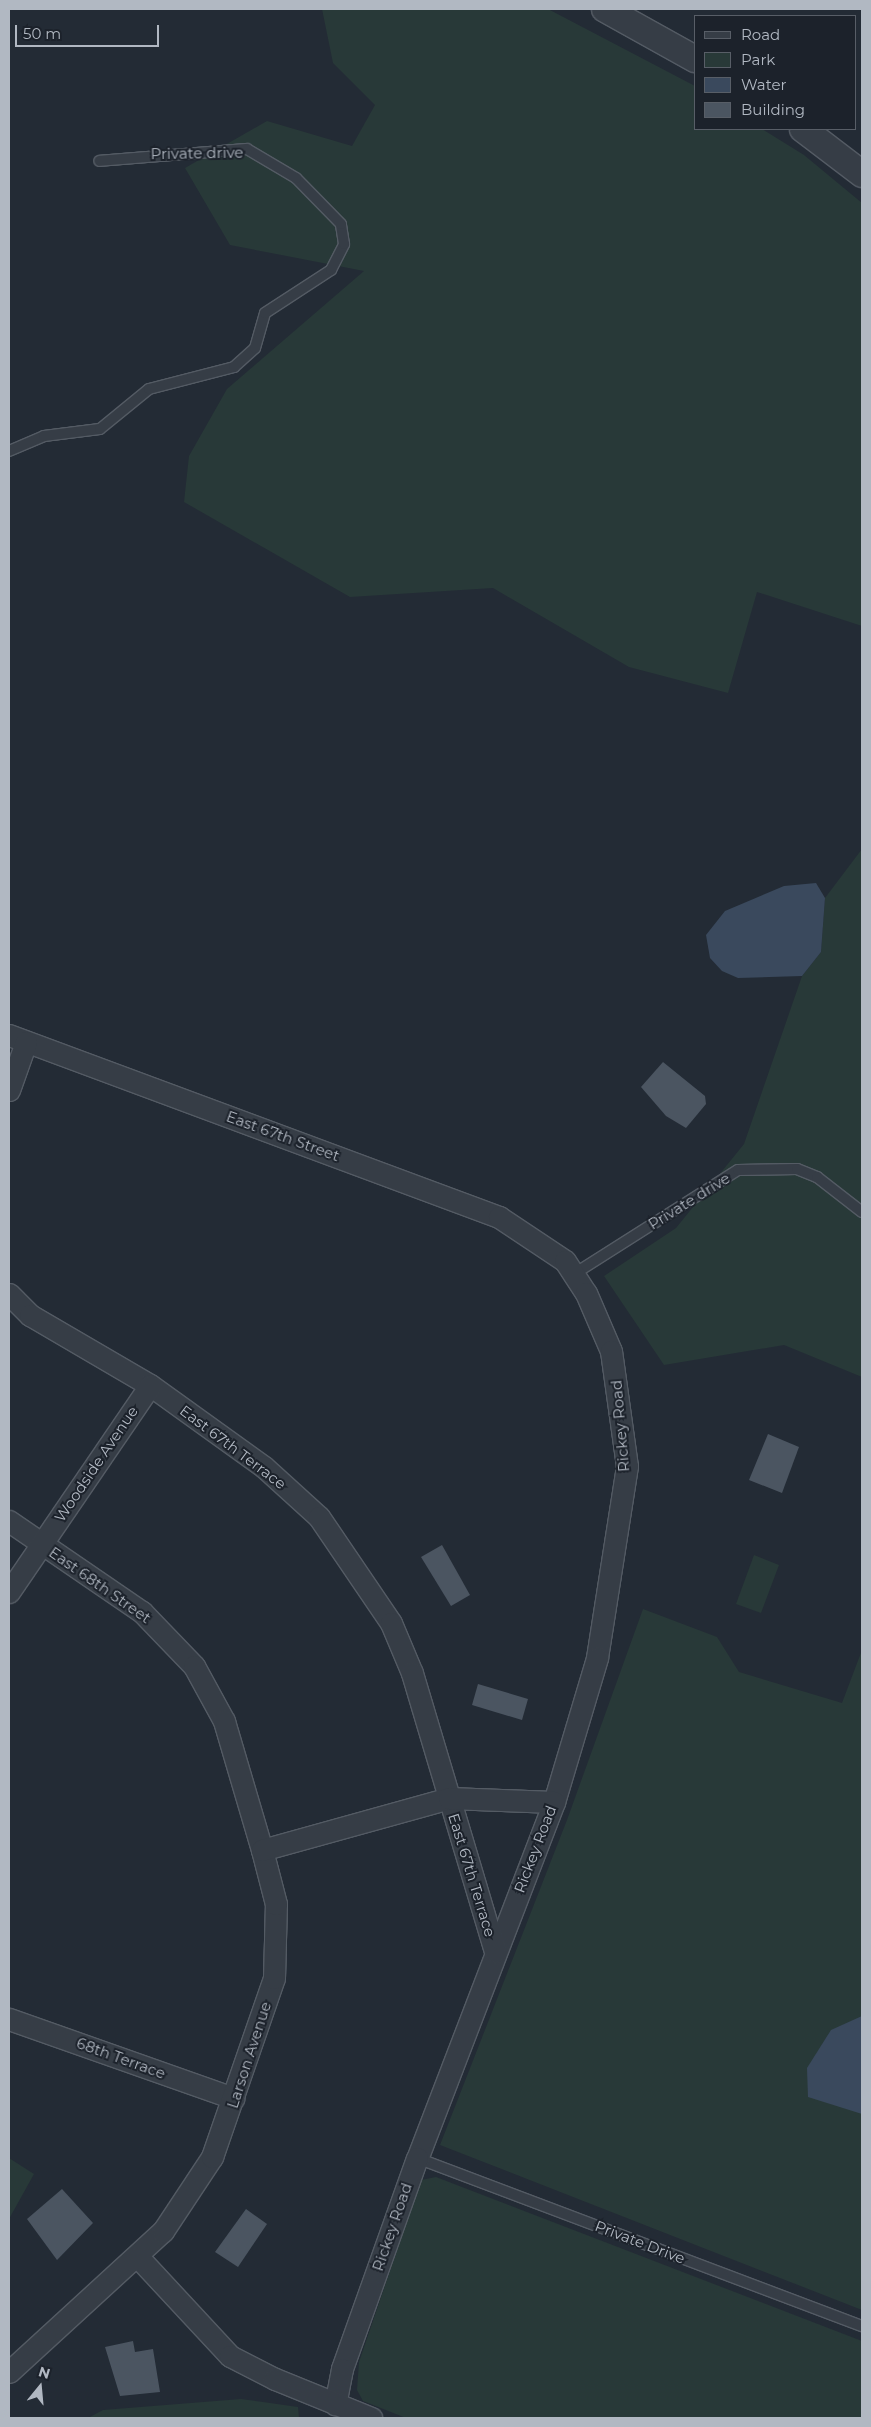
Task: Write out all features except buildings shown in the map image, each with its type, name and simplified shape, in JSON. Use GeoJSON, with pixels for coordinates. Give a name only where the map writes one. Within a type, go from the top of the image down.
{"type":"FeatureCollection","features":[{"type":"Feature","properties":{"kind":"street"},"geometry":{"type":"LineString","coordinates":[[605,9],[694,58]]}},
{"type":"Feature","properties":{"kind":"street"},"geometry":{"type":"LineString","coordinates":[[805,130],[862,174]]}},
{"type":"Feature","properties":{"kind":"street"},"geometry":{"type":"LineString","coordinates":[[9,1090],[17,1038]]}},
{"type":"Feature","properties":{"kind":"street","name":"East 67th Street"},"geometry":{"type":"LineString","coordinates":[[17,1038],[465,1202],[499,1217],[552,1250]]}},
{"type":"Feature","properties":{"kind":"street","name":"Rickey Road"},"geometry":{"type":"LineString","coordinates":[[335,2404],[342,2369],[417,2158],[554,1802],[597,1658],[627,1466],[611,1351],[574,1274],[552,1250]]}},
{"type":"Feature","properties":{"kind":"street","name":"East 67th Terrace"},"geometry":{"type":"LineString","coordinates":[[9,1294],[30,1315],[73,1344],[150,1385],[264,1467],[319,1517],[391,1623],[412,1673],[495,1952]]}},
{"type":"Feature","properties":{"kind":"street","name":"Woodside Avenue"},"geometry":{"type":"LineString","coordinates":[[9,1592],[150,1385]]}},
{"type":"Feature","properties":{"kind":"street","name":"East 68th Street"},"geometry":{"type":"LineString","coordinates":[[9,1521],[142,1612],[194,1666],[224,1721],[262,1850]]}},
{"type":"Feature","properties":{"kind":"street"},"geometry":{"type":"LineString","coordinates":[[262,1850],[449,1798]]}},
{"type":"Feature","properties":{"kind":"street","name":"East 67th Terrace"},"geometry":{"type":"LineString","coordinates":[[449,1798],[554,1802]]}},
{"type":"Feature","properties":{"kind":"street","name":"Larson Avenue"},"geometry":{"type":"LineString","coordinates":[[9,2372],[138,2257],[192,2194],[226,2126],[274,1978],[278,1944],[276,1904],[262,1850]]}},
{"type":"Feature","properties":{"kind":"street","name":"68th Terrace"},"geometry":{"type":"LineString","coordinates":[[9,2019],[234,2098]]}},
{"type":"Feature","properties":{"kind":"street"},"geometry":{"type":"LineString","coordinates":[[138,2257],[230,2356],[335,2404],[372,2418]]}},
{"type":"Feature","properties":{"kind":"lane","name":"Private drive"},"geometry":{"type":"LineString","coordinates":[[9,451],[44,436],[100,429],[149,389],[234,367],[255,348],[265,313],[331,270],[344,244],[341,224],[296,178],[247,149],[99,161]]}},
{"type":"Feature","properties":{"kind":"lane","name":"Private drive"},"geometry":{"type":"LineString","coordinates":[[574,1274],[738,1170],[797,1169],[817,1177],[862,1212]]}},
{"type":"Feature","properties":{"kind":"lane","name":"Private Drive"},"geometry":{"type":"LineString","coordinates":[[417,2158],[862,2326]]}},
{"type":"Feature","properties":{"kind":"green space"},"geometry":{"type":"Polygon","coordinates":[[[322,9],[548,9],[694,85],[694,130],[764,130],[804,155],[862,203],[862,626],[757,592],[728,693],[629,667],[493,588],[350,597],[184,502],[189,456],[227,389],[364,271],[230,245],[185,168],[267,121],[352,146],[375,105],[333,63],[322,9]]]}},
{"type":"Feature","properties":{"kind":"green space"},"geometry":{"type":"Polygon","coordinates":[[[862,849],[862,1377],[784,1345],[664,1365],[604,1276],[676,1228],[744,1144],[802,976],[821,952],[825,898],[862,849]]]}},
{"type":"Feature","properties":{"kind":"green space"},"geometry":{"type":"Polygon","coordinates":[[[754,1555],[779,1565],[761,1613],[736,1604],[754,1555]]]}},
{"type":"Feature","properties":{"kind":"green space"},"geometry":{"type":"Polygon","coordinates":[[[643,1609],[717,1637],[739,1672],[842,1703],[862,1650],[862,2310],[440,2145],[567,1820],[643,1609]]]}},
{"type":"Feature","properties":{"kind":"green space"},"geometry":{"type":"Polygon","coordinates":[[[9,2158],[34,2174],[9,2219],[9,2158]]]}},
{"type":"Feature","properties":{"kind":"green space"},"geometry":{"type":"Polygon","coordinates":[[[436,2177],[862,2341],[862,2418],[406,2418],[363,2401],[357,2390],[359,2362],[421,2180],[436,2177]]]}},
{"type":"Feature","properties":{"kind":"green space"},"geometry":{"type":"Polygon","coordinates":[[[241,2399],[298,2407],[299,2418],[88,2418],[103,2410],[241,2399]]]}},
{"type":"Feature","properties":{"kind":"water"},"geometry":{"type":"Polygon","coordinates":[[[816,883],[825,898],[821,952],[802,976],[738,978],[722,971],[710,958],[706,935],[725,911],[784,886],[816,883]]]}},
{"type":"Feature","properties":{"kind":"water"},"geometry":{"type":"Polygon","coordinates":[[[862,2016],[862,2114],[808,2097],[807,2068],[831,2030],[862,2016]]]}}]}
